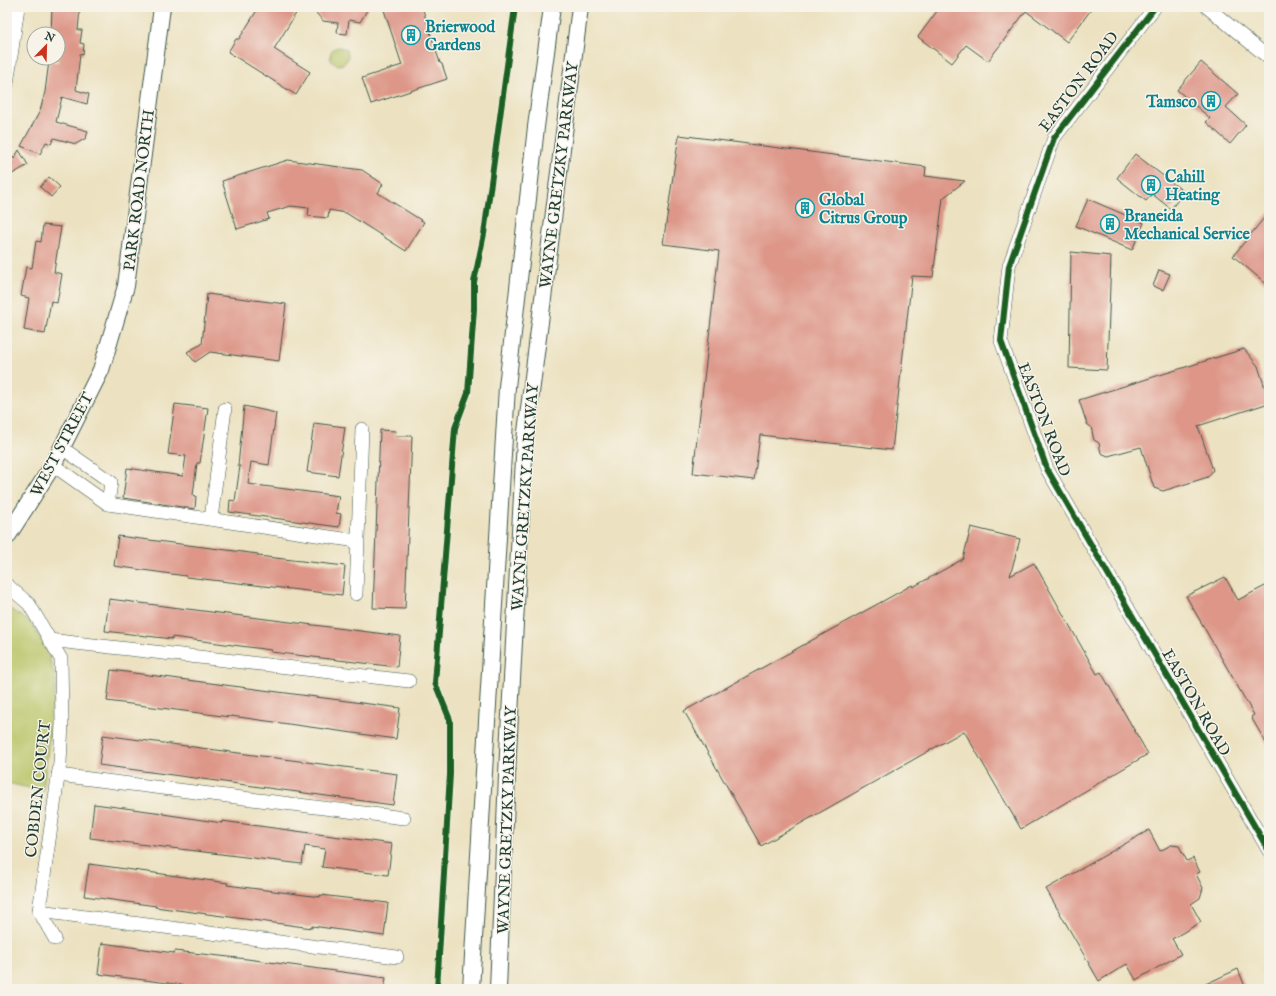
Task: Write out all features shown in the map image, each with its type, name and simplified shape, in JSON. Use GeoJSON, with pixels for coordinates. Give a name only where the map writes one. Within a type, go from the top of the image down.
{"type":"FeatureCollection","features":[{"type":"Feature","properties":{"kind":"main road","name":"PARK ROAD NORTH"},"geometry":{"type":"LineString","coordinates":[[101,370],[126,286],[162,7]]}},
{"type":"Feature","properties":{"kind":"main road","name":"WAYNE GRETZKY PARKWAY"},"geometry":{"type":"LineString","coordinates":[[471,989],[506,387],[536,127],[552,7]]}},
{"type":"Feature","properties":{"kind":"main road","name":"WAYNE GRETZKY PARKWAY"},"geometry":{"type":"LineString","coordinates":[[498,989],[508,752],[525,440],[580,7]]}},
{"type":"Feature","properties":{"kind":"main road","name":"WEST STREET"},"geometry":{"type":"LineString","coordinates":[[7,537],[53,465],[101,370]]}},
{"type":"Feature","properties":{"kind":"street"},"geometry":{"type":"LineString","coordinates":[[7,84],[18,7]]}},
{"type":"Feature","properties":{"kind":"street","name":"EASTON ROAD"},"geometry":{"type":"LineString","coordinates":[[1155,7],[1054,138],[1009,266],[1002,341],[1048,469],[1269,851]]}},
{"type":"Feature","properties":{"kind":"street"},"geometry":{"type":"LineString","coordinates":[[1207,7],[1269,58]]}},
{"type":"Feature","properties":{"kind":"street"},"geometry":{"type":"LineString","coordinates":[[211,520],[225,409]]}},
{"type":"Feature","properties":{"kind":"street"},"geometry":{"type":"LineString","coordinates":[[356,594],[362,429]]}},
{"type":"Feature","properties":{"kind":"street"},"geometry":{"type":"LineString","coordinates":[[62,448],[111,482],[108,504]]}},
{"type":"Feature","properties":{"kind":"street"},"geometry":{"type":"LineString","coordinates":[[53,465],[108,504],[357,541]]}},
{"type":"Feature","properties":{"kind":"street","name":"COBDEN COURT"},"geometry":{"type":"LineString","coordinates":[[7,585],[29,604],[61,659],[62,723],[58,775],[39,911]]}},
{"type":"Feature","properties":{"kind":"street"},"geometry":{"type":"LineString","coordinates":[[49,640],[409,681]]}},
{"type":"Feature","properties":{"kind":"street"},"geometry":{"type":"LineString","coordinates":[[58,775],[404,818]]}},
{"type":"Feature","properties":{"kind":"street"},"geometry":{"type":"LineString","coordinates":[[39,911],[55,939]]}},
{"type":"Feature","properties":{"kind":"street"},"geometry":{"type":"LineString","coordinates":[[39,911],[397,957]]}},
{"type":"Feature","properties":{"kind":"green space"},"geometry":{"type":"Polygon","coordinates":[[[339,47],[345,50],[348,56],[345,62],[339,65],[333,62],[330,56],[333,50],[339,47]]]}},
{"type":"Feature","properties":{"kind":"green space"},"geometry":{"type":"Polygon","coordinates":[[[7,607],[30,622],[47,649],[56,681],[43,791],[7,783],[7,607]]]}},
{"type":"Feature","properties":{"kind":"building"},"geometry":{"type":"Polygon","coordinates":[[[52,7],[74,7],[80,9],[78,30],[82,30],[80,43],[84,44],[83,55],[80,54],[76,90],[89,94],[87,104],[62,97],[56,122],[88,131],[86,138],[76,144],[54,138],[51,144],[46,142],[40,154],[21,146],[40,111],[45,92],[48,66],[66,66],[66,26],[51,26],[52,7]]]}},
{"type":"Feature","properties":{"kind":"building"},"geometry":{"type":"Polygon","coordinates":[[[259,7],[300,7],[274,49],[310,72],[296,95],[228,52],[236,39],[239,39],[259,7]]]}},
{"type":"Feature","properties":{"kind":"building"},"geometry":{"type":"Polygon","coordinates":[[[311,7],[369,7],[360,22],[349,20],[347,34],[337,33],[338,23],[323,21],[311,7]]]}},
{"type":"Feature","properties":{"kind":"building","name":"Brierwood Gardens"},"geometry":{"type":"Polygon","coordinates":[[[383,7],[422,7],[440,63],[442,64],[447,79],[371,104],[362,78],[402,65],[383,7]]]}},
{"type":"Feature","properties":{"kind":"building"},"geometry":{"type":"Polygon","coordinates":[[[940,7],[1093,7],[1067,42],[1026,11],[988,61],[966,45],[952,63],[918,37],[940,7]]]}},
{"type":"Feature","properties":{"kind":"building","name":"Tamsco"},"geometry":{"type":"Polygon","coordinates":[[[1201,62],[1238,94],[1226,107],[1246,125],[1230,144],[1206,122],[1210,118],[1177,90],[1201,62]]]}},
{"type":"Feature","properties":{"kind":"building"},"geometry":{"type":"Polygon","coordinates":[[[679,135],[926,167],[925,176],[965,181],[943,198],[933,277],[912,276],[892,450],[760,435],[754,480],[693,473],[719,251],[663,244],[679,135]]]}},
{"type":"Feature","properties":{"kind":"building"},"geometry":{"type":"Polygon","coordinates":[[[7,147],[14,159],[19,150],[28,165],[7,177],[7,147]]]}},
{"type":"Feature","properties":{"kind":"building","name":"Cahill Heating"},"geometry":{"type":"Polygon","coordinates":[[[1135,154],[1184,192],[1171,209],[1152,194],[1146,201],[1117,178],[1135,154]]]}},
{"type":"Feature","properties":{"kind":"building"},"geometry":{"type":"Polygon","coordinates":[[[288,160],[362,170],[383,184],[378,193],[424,222],[406,251],[346,213],[329,210],[328,218],[308,216],[309,208],[291,206],[267,213],[269,219],[237,229],[222,181],[288,160]]]}},
{"type":"Feature","properties":{"kind":"building"},"geometry":{"type":"Polygon","coordinates":[[[49,177],[60,187],[51,197],[40,187],[49,177]]]}},
{"type":"Feature","properties":{"kind":"building","name":"Braneida Mechanical Service"},"geometry":{"type":"Polygon","coordinates":[[[1088,199],[1144,223],[1132,250],[1076,226],[1088,199]]]}},
{"type":"Feature","properties":{"kind":"building"},"geometry":{"type":"Polygon","coordinates":[[[1269,212],[1269,286],[1233,256],[1269,212]]]}},
{"type":"Feature","properties":{"kind":"building"},"geometry":{"type":"Polygon","coordinates":[[[43,225],[61,227],[54,272],[62,274],[57,303],[51,301],[45,334],[24,330],[29,298],[21,296],[26,267],[32,268],[36,241],[41,242],[43,225]]]}},
{"type":"Feature","properties":{"kind":"building"},"geometry":{"type":"Polygon","coordinates":[[[1071,252],[1111,256],[1107,370],[1069,368],[1071,252]]]}},
{"type":"Feature","properties":{"kind":"building"},"geometry":{"type":"Polygon","coordinates":[[[1159,270],[1170,274],[1163,290],[1153,286],[1159,270]]]}},
{"type":"Feature","properties":{"kind":"building"},"geometry":{"type":"Polygon","coordinates":[[[207,294],[286,304],[279,361],[210,352],[195,362],[187,352],[202,344],[207,294]]]}},
{"type":"Feature","properties":{"kind":"building"},"geometry":{"type":"Polygon","coordinates":[[[1244,349],[1258,366],[1265,388],[1269,386],[1269,403],[1198,426],[1213,470],[1208,477],[1163,491],[1154,488],[1141,447],[1108,456],[1101,453],[1099,443],[1094,440],[1091,427],[1087,424],[1079,400],[1244,349]]]}},
{"type":"Feature","properties":{"kind":"building"},"geometry":{"type":"Polygon","coordinates":[[[175,404],[208,408],[200,463],[197,463],[193,495],[196,496],[195,509],[123,498],[127,468],[183,476],[186,456],[168,454],[175,404]]]}},
{"type":"Feature","properties":{"kind":"building"},"geometry":{"type":"Polygon","coordinates":[[[244,406],[276,413],[269,465],[251,462],[248,484],[339,496],[336,513],[341,514],[339,527],[229,512],[230,500],[235,501],[240,466],[238,466],[244,406]]]}},
{"type":"Feature","properties":{"kind":"building"},"geometry":{"type":"Polygon","coordinates":[[[314,423],[345,427],[338,476],[307,472],[314,423]]]}},
{"type":"Feature","properties":{"kind":"building"},"geometry":{"type":"Polygon","coordinates":[[[380,430],[396,431],[395,436],[412,436],[405,609],[373,608],[380,430]]]}},
{"type":"Feature","properties":{"kind":"building"},"geometry":{"type":"Polygon","coordinates":[[[971,527],[1020,539],[1010,576],[1034,563],[1097,674],[1101,672],[1148,754],[1021,829],[964,731],[761,846],[684,711],[912,585],[913,587],[963,559],[971,527]]]}},
{"type":"Feature","properties":{"kind":"building"},"geometry":{"type":"Polygon","coordinates":[[[118,536],[258,554],[258,556],[345,566],[342,595],[186,577],[114,566],[118,536]]]}},
{"type":"Feature","properties":{"kind":"building"},"geometry":{"type":"Polygon","coordinates":[[[1225,577],[1238,600],[1269,584],[1269,748],[1251,717],[1254,715],[1186,596],[1225,577]]]}},
{"type":"Feature","properties":{"kind":"building"},"geometry":{"type":"Polygon","coordinates":[[[109,599],[400,636],[397,667],[271,652],[271,650],[172,637],[172,639],[105,631],[109,599]]]}},
{"type":"Feature","properties":{"kind":"building"},"geometry":{"type":"Polygon","coordinates":[[[111,670],[400,708],[396,739],[231,716],[107,701],[111,670]]]}},
{"type":"Feature","properties":{"kind":"building"},"geometry":{"type":"Polygon","coordinates":[[[103,735],[397,774],[393,805],[99,765],[103,735]]]}},
{"type":"Feature","properties":{"kind":"building"},"geometry":{"type":"Polygon","coordinates":[[[94,804],[163,813],[222,823],[222,821],[392,844],[388,875],[322,867],[325,849],[305,846],[302,864],[90,838],[94,804]]]}},
{"type":"Feature","properties":{"kind":"building"},"geometry":{"type":"Polygon","coordinates":[[[1149,830],[1160,851],[1171,845],[1179,846],[1187,861],[1193,858],[1200,872],[1196,874],[1203,888],[1200,898],[1191,904],[1201,922],[1172,939],[1181,954],[1136,980],[1127,964],[1099,981],[1046,889],[1149,830]]]}},
{"type":"Feature","properties":{"kind":"building"},"geometry":{"type":"Polygon","coordinates":[[[89,864],[228,883],[227,885],[320,897],[320,895],[388,903],[384,936],[312,926],[312,928],[84,896],[89,864]]]}},
{"type":"Feature","properties":{"kind":"building"},"geometry":{"type":"Polygon","coordinates":[[[102,943],[174,953],[175,951],[247,959],[386,978],[384,989],[214,989],[98,974],[102,943]]]}},
{"type":"Feature","properties":{"kind":"building"},"geometry":{"type":"Polygon","coordinates":[[[1238,969],[1246,989],[1195,989],[1238,969]]]}},
{"type":"Feature","properties":{"kind":"cycle path"},"geometry":{"type":"LineString","coordinates":[[437,989],[450,774],[450,720],[435,683],[455,428],[468,393],[474,309],[474,282],[484,234],[515,7]]}},
{"type":"Feature","properties":{"kind":"cycle path"},"geometry":{"type":"LineString","coordinates":[[1155,7],[1054,138],[1009,266],[1001,341],[1047,469],[1269,851]]}},
{"type":"Feature","properties":{"kind":"place","name":"Brierwood Gardens"},"geometry":{"type":"Point","coordinates":[411,35]}},
{"type":"Feature","properties":{"kind":"place","name":"Tamsco"},"geometry":{"type":"Point","coordinates":[1211,101]}},
{"type":"Feature","properties":{"kind":"place","name":"Cahill Heating"},"geometry":{"type":"Point","coordinates":[1151,185]}},
{"type":"Feature","properties":{"kind":"place","name":"Global Citrus Group"},"geometry":{"type":"Point","coordinates":[805,208]}},
{"type":"Feature","properties":{"kind":"place","name":"Braneida Mechanical Service"},"geometry":{"type":"Point","coordinates":[1110,224]}}]}
